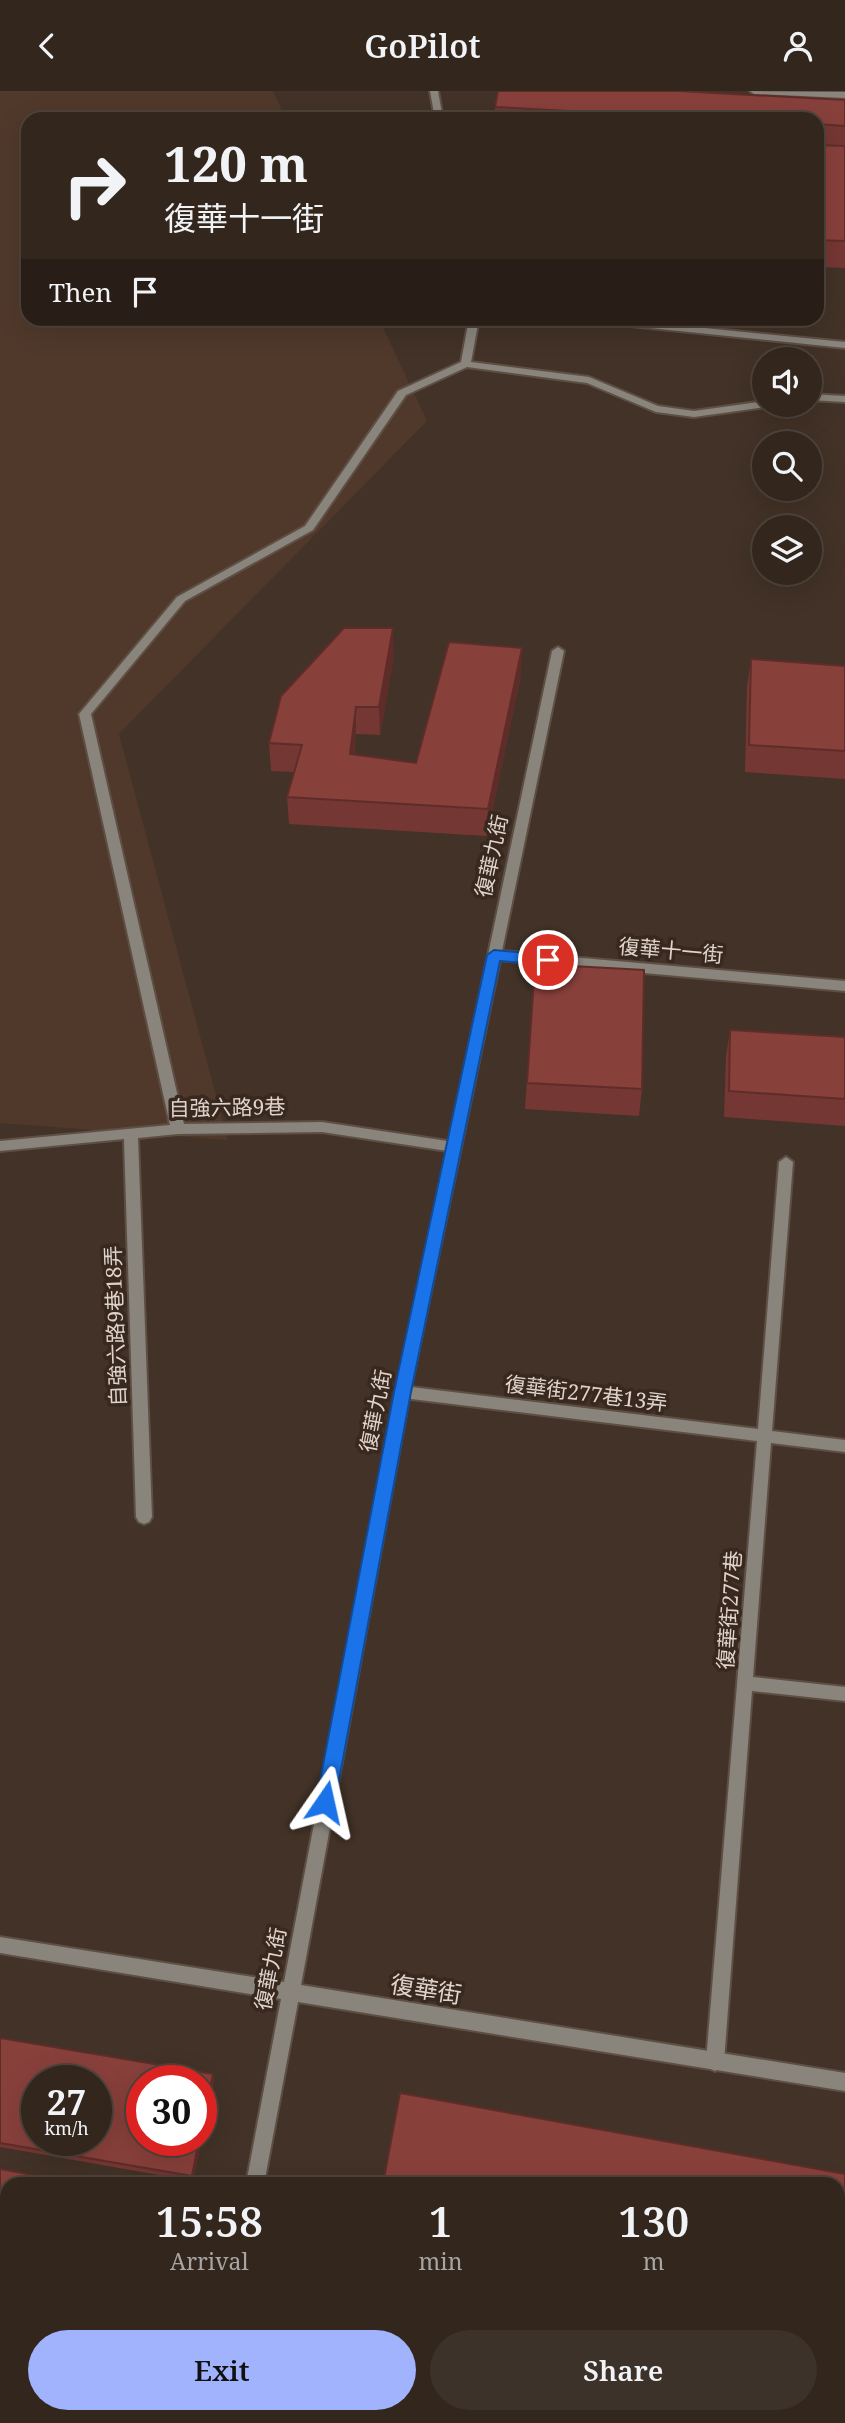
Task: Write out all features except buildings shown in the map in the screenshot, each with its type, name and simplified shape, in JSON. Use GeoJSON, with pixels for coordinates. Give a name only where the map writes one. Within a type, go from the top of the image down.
{"type":"FeatureCollection","features":[{"type":"Feature","properties":{"kind":"street"},"geometry":{"type":"LineString","coordinates":[[434,91],[438,112]]}},
{"type":"Feature","properties":{"kind":"street"},"geometry":{"type":"LineString","coordinates":[[754,91],[845,95]]}},
{"type":"Feature","properties":{"kind":"street"},"geometry":{"type":"LineString","coordinates":[[466,364],[473,326]]}},
{"type":"Feature","properties":{"kind":"street"},"geometry":{"type":"LineString","coordinates":[[660,326],[845,345]]}},
{"type":"Feature","properties":{"kind":"street"},"geometry":{"type":"LineString","coordinates":[[178,1129],[85,714],[181,599],[309,528],[402,393],[466,364],[589,380],[656,409],[694,415],[752,406]]}},
{"type":"Feature","properties":{"kind":"street"},"geometry":{"type":"LineString","coordinates":[[822,398],[845,399]]}},
{"type":"Feature","properties":{"kind":"street","name":"復華九街"},"geometry":{"type":"LineString","coordinates":[[255,2177],[402,1392],[558,651]]}},
{"type":"Feature","properties":{"kind":"street","name":"復華十一街"},"geometry":{"type":"LineString","coordinates":[[494,955],[845,986]]}},
{"type":"Feature","properties":{"kind":"street","name":"自強六路9巷"},"geometry":{"type":"LineString","coordinates":[[0,1146],[178,1129],[322,1127],[454,1147]]}},
{"type":"Feature","properties":{"kind":"street","name":"自強六路9巷18弄"},"geometry":{"type":"LineString","coordinates":[[131,1133],[144,1517]]}},
{"type":"Feature","properties":{"kind":"street","name":"復華街277巷"},"geometry":{"type":"LineString","coordinates":[[715,2062],[786,1162]]}},
{"type":"Feature","properties":{"kind":"street","name":"復華街277巷13弄"},"geometry":{"type":"LineString","coordinates":[[402,1392],[845,1446]]}},
{"type":"Feature","properties":{"kind":"street"},"geometry":{"type":"LineString","coordinates":[[745,1683],[845,1694]]}},
{"type":"Feature","properties":{"kind":"street","name":"復華街"},"geometry":{"type":"LineString","coordinates":[[0,1945],[845,2082]]}},
{"type":"Feature","properties":{"kind":"shaded area"},"geometry":{"type":"Polygon","coordinates":[[[0,91],[273,91],[283,112],[21,112],[21,326],[382,326],[427,421],[119,734],[228,1140],[0,1123],[0,91]]]}},
{"type":"Feature","properties":{"kind":"route"},"geometry":{"type":"LineString","coordinates":[[325,1802],[402,1392],[494,955],[548,960]]}}]}
